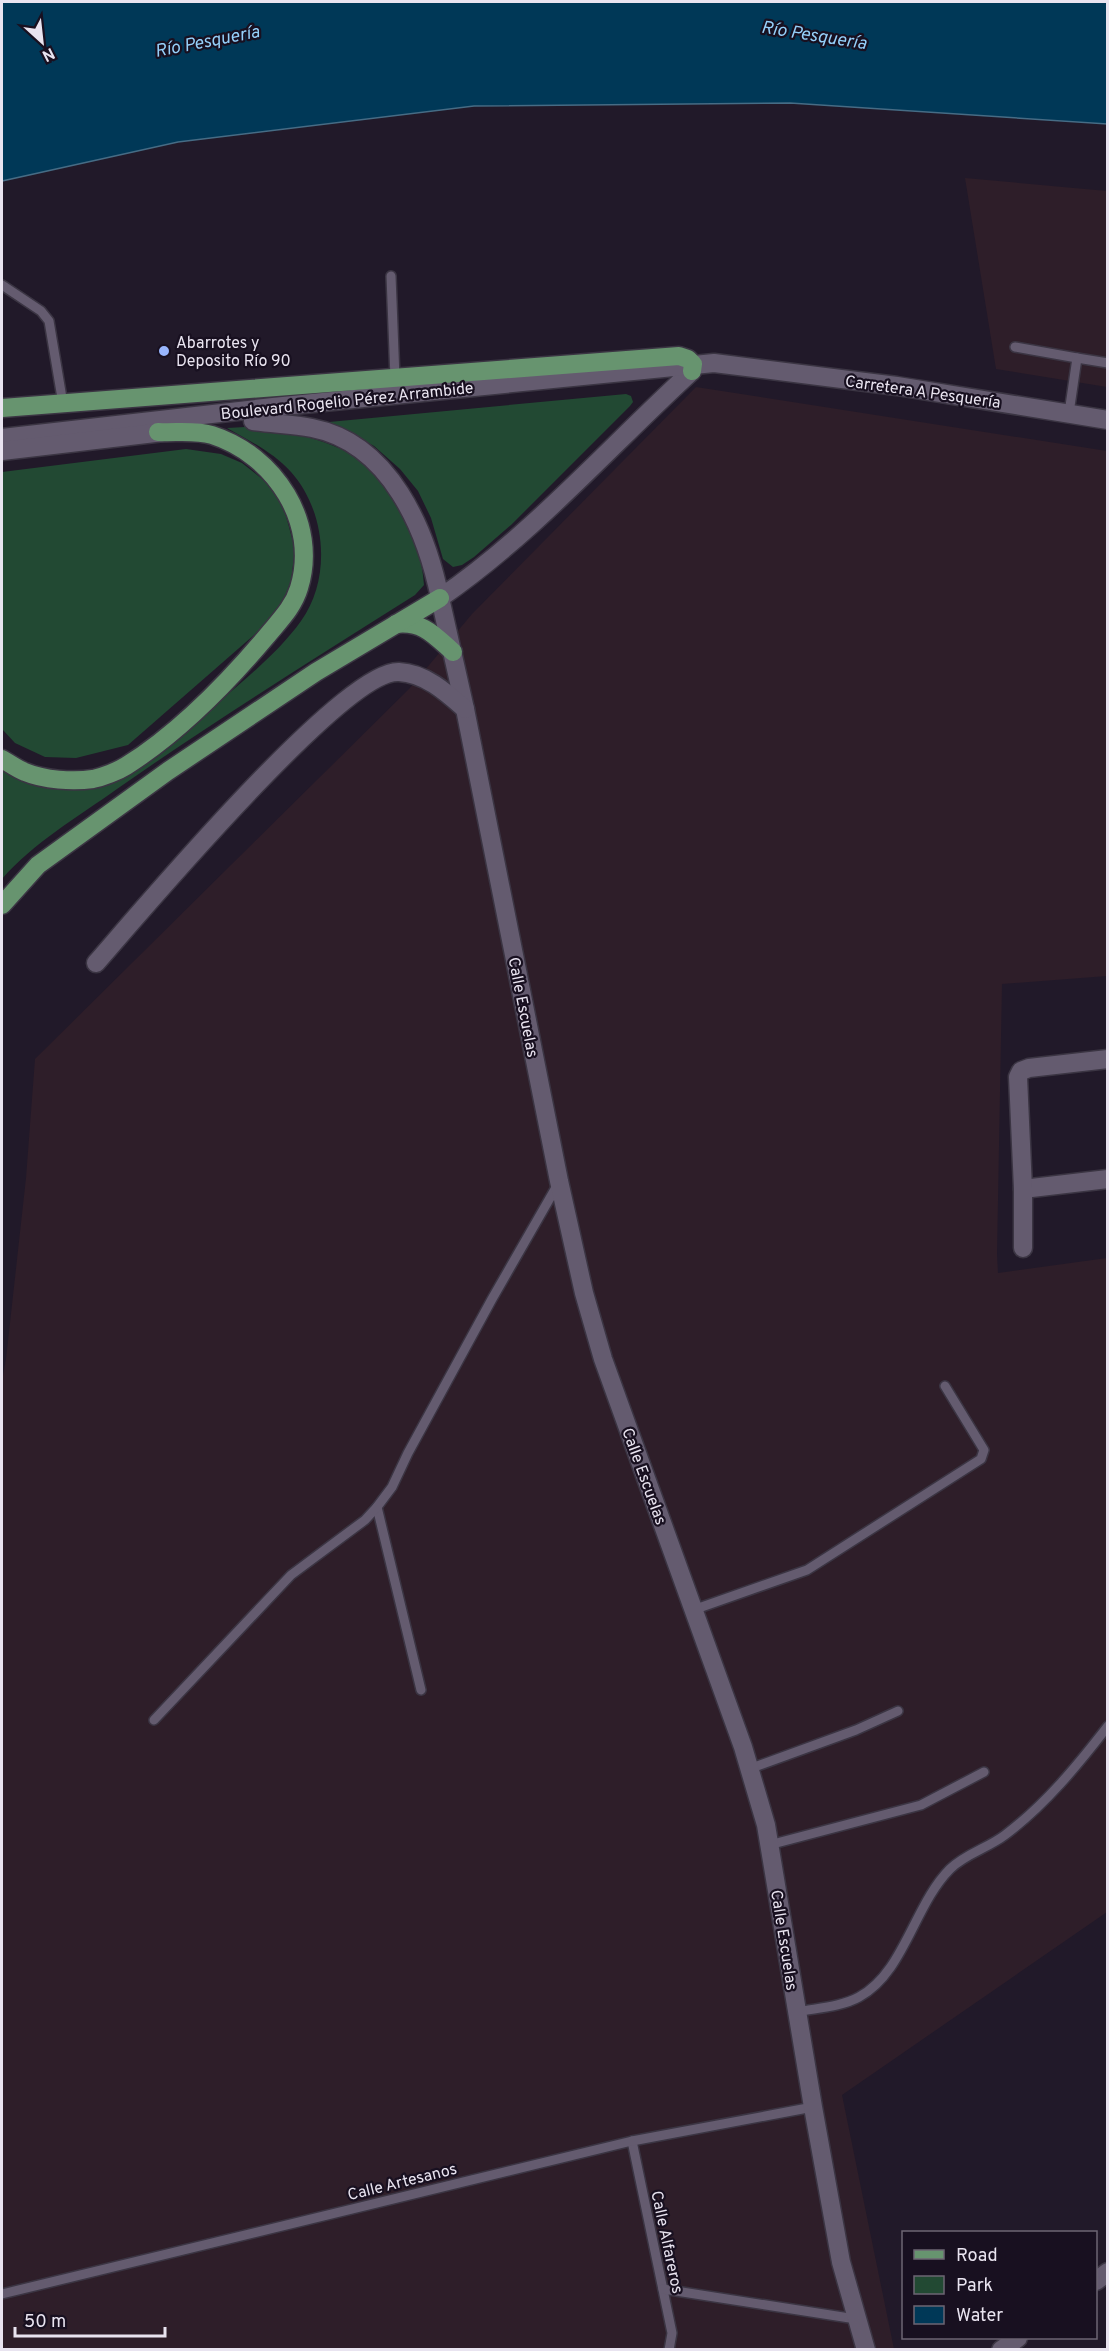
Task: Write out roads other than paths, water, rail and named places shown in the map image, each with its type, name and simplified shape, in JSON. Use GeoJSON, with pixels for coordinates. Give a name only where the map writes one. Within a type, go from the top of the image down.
{"type":"FeatureCollection","features":[{"type":"Feature","properties":{"kind":"main road"},"geometry":{"type":"LineString","coordinates":[[2,408],[679,356],[688,358],[693,367]]}},
{"type":"Feature","properties":{"kind":"main road"},"geometry":{"type":"LineString","coordinates":[[2,759],[26,773],[55,779],[93,779],[125,767],[188,717],[240,667],[291,608],[298,590],[305,553],[300,528],[289,498],[278,480],[250,454],[211,435],[158,432]]}},
{"type":"Feature","properties":{"kind":"main road"},"geometry":{"type":"LineString","coordinates":[[2,904],[38,865],[168,771],[316,672],[440,598]]}},
{"type":"Feature","properties":{"kind":"main road"},"geometry":{"type":"LineString","coordinates":[[394,625],[409,623],[424,628],[453,652]]}},
{"type":"Feature","properties":{"kind":"street","name":"Carretera A Pesquería"},"geometry":{"type":"LineString","coordinates":[[693,367],[738,368],[897,386],[1107,420]]}},
{"type":"Feature","properties":{"kind":"street","name":"Boulevard Rogelio Pérez Arrambide"},"geometry":{"type":"LineString","coordinates":[[2,451],[693,367]]}},
{"type":"Feature","properties":{"kind":"street"},"geometry":{"type":"LineString","coordinates":[[440,598],[498,553],[579,480],[693,367]]}},
{"type":"Feature","properties":{"kind":"street","name":"Boulevard Rogelio Pérez Arrambide"},"geometry":{"type":"LineString","coordinates":[[2,438],[273,406],[529,387]]}},
{"type":"Feature","properties":{"kind":"street","name":"Calle Escuelas"},"geometry":{"type":"LineString","coordinates":[[253,421],[313,428],[349,443],[364,454],[393,481],[405,500],[417,521],[433,564],[465,709],[559,1181],[584,1293],[603,1359],[749,1769],[766,1824],[841,2262],[866,2349]]}},
{"type":"Feature","properties":{"kind":"street"},"geometry":{"type":"LineString","coordinates":[[96,963],[248,792],[355,691],[381,677],[399,672],[426,680],[442,689],[465,709]]}},
{"type":"Feature","properties":{"kind":"street"},"geometry":{"type":"LineString","coordinates":[[1023,1248],[1018,1077],[1021,1071],[1029,1068],[1107,1059]]}},
{"type":"Feature","properties":{"kind":"street"},"geometry":{"type":"LineString","coordinates":[[1023,1189],[1107,1179]]}},
{"type":"Feature","properties":{"kind":"street"},"geometry":{"type":"LineString","coordinates":[[1001,2349],[1014,2339]]}},
{"type":"Feature","properties":{"kind":"lane"},"geometry":{"type":"LineString","coordinates":[[391,276],[395,378]]}},
{"type":"Feature","properties":{"kind":"lane"},"geometry":{"type":"LineString","coordinates":[[2,285],[41,310],[49,321],[63,404]]}},
{"type":"Feature","properties":{"kind":"lane"},"geometry":{"type":"LineString","coordinates":[[1015,347],[1107,363]]}},
{"type":"Feature","properties":{"kind":"lane"},"geometry":{"type":"LineString","coordinates":[[1069,413],[1077,358]]}},
{"type":"Feature","properties":{"kind":"lane"},"geometry":{"type":"LineString","coordinates":[[154,1720],[291,1575],[365,1520],[377,1507],[392,1487],[408,1453],[492,1299],[559,1181]]}},
{"type":"Feature","properties":{"kind":"lane"},"geometry":{"type":"LineString","coordinates":[[693,1610],[807,1570],[981,1459],[984,1450],[945,1386]]}},
{"type":"Feature","properties":{"kind":"lane"},"geometry":{"type":"LineString","coordinates":[[377,1507],[422,1690]]}},
{"type":"Feature","properties":{"kind":"lane"},"geometry":{"type":"LineString","coordinates":[[749,1769],[856,1730],[898,1711]]}},
{"type":"Feature","properties":{"kind":"lane"},"geometry":{"type":"LineString","coordinates":[[797,2012],[859,1998],[882,1979],[905,1944],[930,1893],[952,1867],[1004,1836],[1048,1799],[1107,1726]]}},
{"type":"Feature","properties":{"kind":"lane"},"geometry":{"type":"LineString","coordinates":[[770,1845],[921,1805],[984,1772]]}},
{"type":"Feature","properties":{"kind":"lane","name":"Calle Artesanos"},"geometry":{"type":"LineString","coordinates":[[2,2294],[632,2141],[813,2107]]}},
{"type":"Feature","properties":{"kind":"lane","name":"Calle Alfareros"},"geometry":{"type":"LineString","coordinates":[[632,2141],[672,2333],[669,2349]]}},
{"type":"Feature","properties":{"kind":"lane"},"geometry":{"type":"LineString","coordinates":[[663,2289],[856,2319]]}},
{"type":"Feature","properties":{"kind":"water","name":"Río Pesquería"},"geometry":{"type":"Polygon","coordinates":[[[2,2],[1107,2],[1107,124],[790,103],[474,106],[178,142],[2,181],[2,2]]]}},
{"type":"Feature","properties":{"kind":"place","name":"Abarrotes y Deposito Río 90"},"geometry":{"type":"Point","coordinates":[164,351]}}]}
